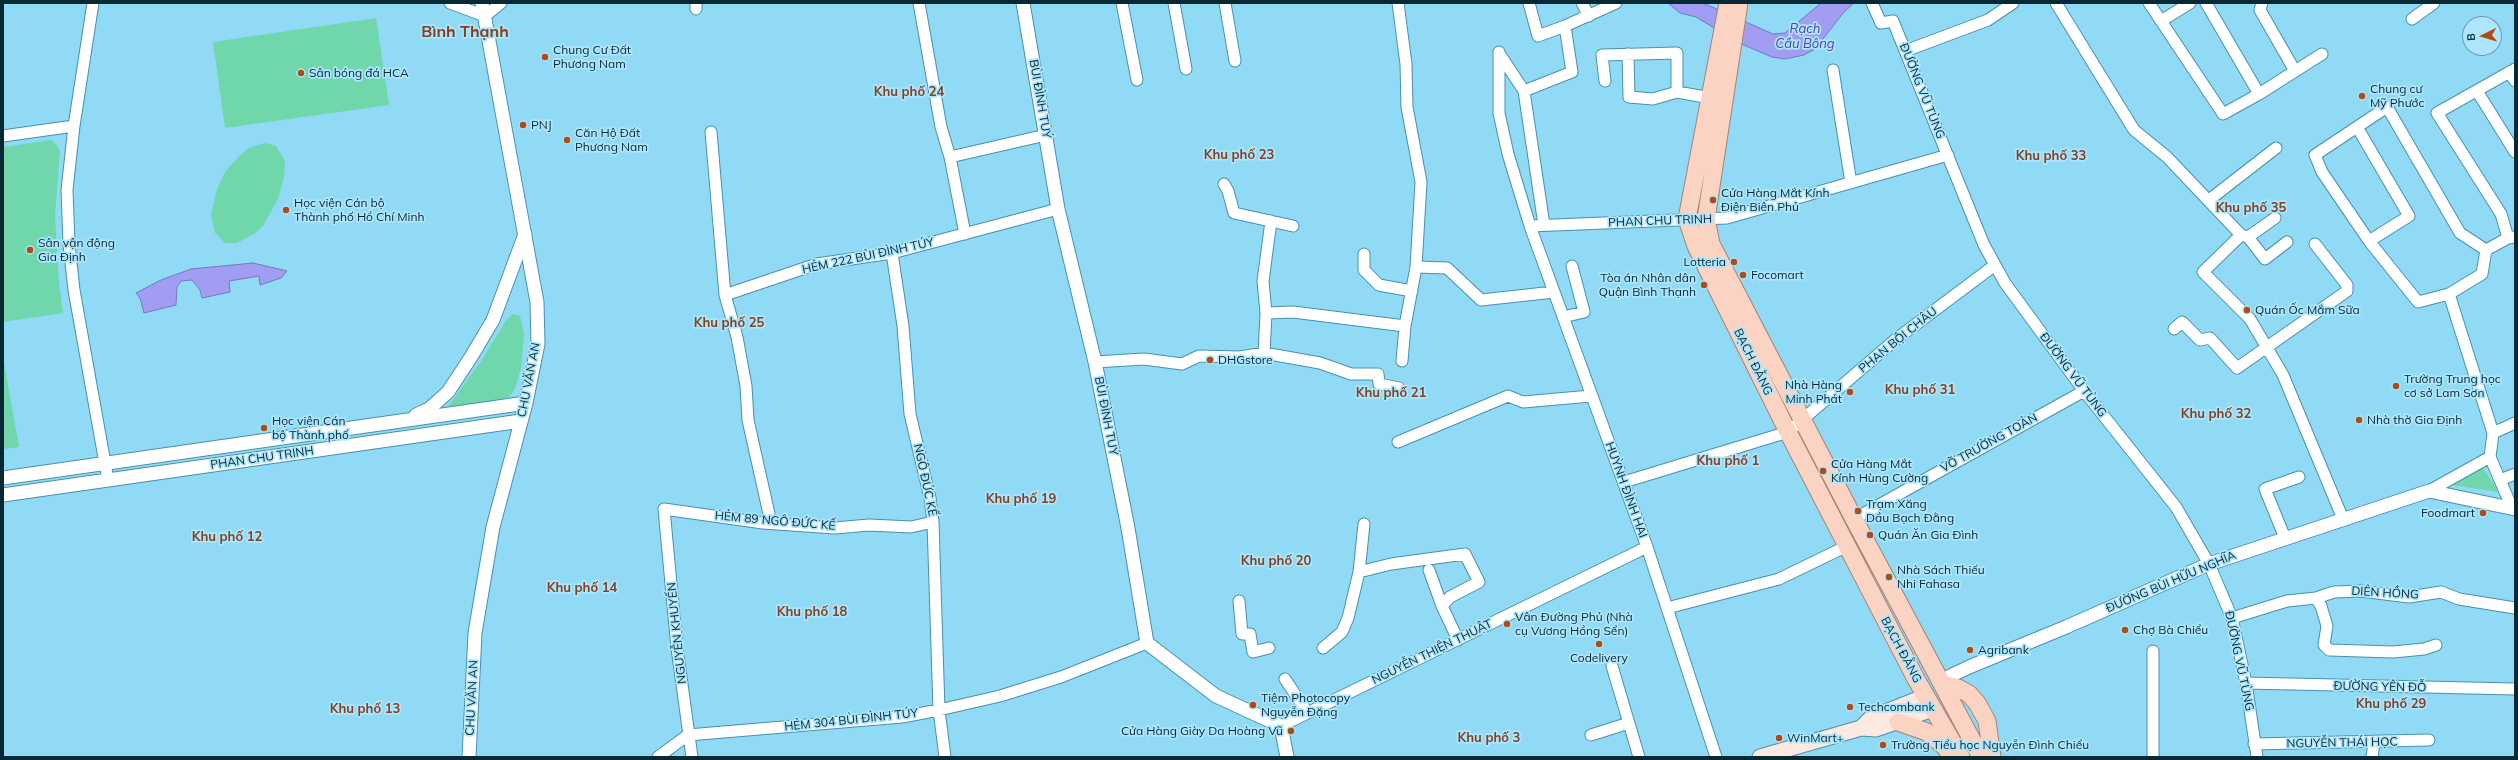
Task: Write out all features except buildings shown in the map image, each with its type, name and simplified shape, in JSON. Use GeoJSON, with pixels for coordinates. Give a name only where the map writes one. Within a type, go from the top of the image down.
{"type":"FeatureCollection","features":[{"type":"Feature","properties":{"kind":"main road","name":"BẠCH ĐẰNG"},"geometry":{"type":"LineString","coordinates":[[1733,6],[1706,219],[1711,244],[1804,420],[1854,520],[1981,757]]}},
{"type":"Feature","properties":{"kind":"main road","name":"BẠCH ĐẰNG"},"geometry":{"type":"LineString","coordinates":[[1727,46],[1711,98],[1688,219],[1696,246],[1788,432],[1847,546],[1930,703],[1961,757]]}},
{"type":"Feature","properties":{"kind":"main road"},"geometry":{"type":"LineString","coordinates":[[1760,757],[1861,728],[1876,729],[1898,722],[1930,703],[1943,684],[1958,688],[1969,694],[1977,703],[1987,721],[1992,757]]}},
{"type":"Feature","properties":{"kind":"main road"},"geometry":{"type":"LineString","coordinates":[[1861,728],[1871,718],[1930,703],[1951,700]]}},
{"type":"Feature","properties":{"kind":"main road"},"geometry":{"type":"LineString","coordinates":[[1898,722],[1927,732],[1945,747],[1952,757]]}},
{"type":"Feature","properties":{"kind":"street"},"geometry":{"type":"LineString","coordinates":[[93,3],[74,126],[67,190],[69,244],[74,290],[108,480]]}},
{"type":"Feature","properties":{"kind":"street"},"geometry":{"type":"LineString","coordinates":[[450,3],[483,9],[501,3]]}},
{"type":"Feature","properties":{"kind":"street","name":"BÙI ĐÌNH TUÝ"},"geometry":{"type":"LineString","coordinates":[[1023,3],[1058,209],[1095,362],[1129,534],[1146,643]]}},
{"type":"Feature","properties":{"kind":"street"},"geometry":{"type":"LineString","coordinates":[[1122,3],[1137,80]]}},
{"type":"Feature","properties":{"kind":"street"},"geometry":{"type":"LineString","coordinates":[[1174,3],[1186,70]]}},
{"type":"Feature","properties":{"kind":"street"},"geometry":{"type":"LineString","coordinates":[[1225,3],[1235,61]]}},
{"type":"Feature","properties":{"kind":"street"},"geometry":{"type":"LineString","coordinates":[[1398,3],[1406,64],[1407,107],[1421,182],[1416,267],[1405,326],[1402,362]]}},
{"type":"Feature","properties":{"kind":"street"},"geometry":{"type":"LineString","coordinates":[[1529,3],[1538,36],[1589,16],[1616,3]]}},
{"type":"Feature","properties":{"kind":"street"},"geometry":{"type":"LineString","coordinates":[[1582,3],[1589,16]]}},
{"type":"Feature","properties":{"kind":"street","name":"ĐƯỜNG VŨ TÙNG"},"geometry":{"type":"LineString","coordinates":[[1872,3],[1881,22],[1893,21],[1984,245],[1995,265],[2018,302],[2084,391],[2176,507],[2209,564],[2232,618],[2246,683],[2257,757]]}},
{"type":"Feature","properties":{"kind":"street"},"geometry":{"type":"LineString","coordinates":[[1905,51],[1988,20],[2013,3]]}},
{"type":"Feature","properties":{"kind":"street"},"geometry":{"type":"LineString","coordinates":[[2056,3],[2134,130],[2167,157],[2244,236],[2265,260],[2287,242]]}},
{"type":"Feature","properties":{"kind":"street"},"geometry":{"type":"LineString","coordinates":[[2149,3],[2222,114],[2259,94],[2322,54]]}},
{"type":"Feature","properties":{"kind":"street"},"geometry":{"type":"LineString","coordinates":[[2161,21],[2190,3]]}},
{"type":"Feature","properties":{"kind":"street"},"geometry":{"type":"LineString","coordinates":[[2206,3],[2259,94]]}},
{"type":"Feature","properties":{"kind":"street"},"geometry":{"type":"LineString","coordinates":[[2262,3],[2260,10],[2296,71]]}},
{"type":"Feature","properties":{"kind":"street"},"geometry":{"type":"LineString","coordinates":[[2412,19],[2420,7],[2434,3]]}},
{"type":"Feature","properties":{"kind":"street"},"geometry":{"type":"LineString","coordinates":[[919,6],[941,127],[950,157],[965,234]]}},
{"type":"Feature","properties":{"kind":"street","name":"CHU VĂN AN"},"geometry":{"type":"LineString","coordinates":[[469,757],[476,631],[493,527],[526,403],[538,344],[537,302],[483,9]]}},
{"type":"Feature","properties":{"kind":"street"},"geometry":{"type":"LineString","coordinates":[[1544,225],[1524,91],[1572,72],[1565,26]]}},
{"type":"Feature","properties":{"kind":"street","name":"HUỲNH ĐÌNH HAI"},"geometry":{"type":"LineString","coordinates":[[1524,91],[1499,52],[1499,113],[1501,130],[1530,226],[1647,547],[1716,757]]}},
{"type":"Feature","properties":{"kind":"street"},"geometry":{"type":"LineString","coordinates":[[1605,81],[1602,55],[1677,53],[1677,92]]}},
{"type":"Feature","properties":{"kind":"street"},"geometry":{"type":"LineString","coordinates":[[1628,54],[1629,98],[1653,99],[1677,92],[1711,98]]}},
{"type":"Feature","properties":{"kind":"street"},"geometry":{"type":"LineString","coordinates":[[1833,70],[1851,183]]}},
{"type":"Feature","properties":{"kind":"street"},"geometry":{"type":"LineString","coordinates":[[2486,250],[2512,237],[2501,214],[2437,113],[2477,91],[2513,74]]}},
{"type":"Feature","properties":{"kind":"street"},"geometry":{"type":"LineString","coordinates":[[2477,91],[2515,152]]}},
{"type":"Feature","properties":{"kind":"street"},"geometry":{"type":"LineString","coordinates":[[2387,108],[2460,232],[2486,250],[2482,274],[2449,294],[2418,302],[2368,241],[2322,172],[2315,155],[2387,108]]}},
{"type":"Feature","properties":{"kind":"street"},"geometry":{"type":"LineString","coordinates":[[3,136],[74,126]]}},
{"type":"Feature","properties":{"kind":"street"},"geometry":{"type":"LineString","coordinates":[[2357,128],[2409,216],[2368,241]]}},
{"type":"Feature","properties":{"kind":"street"},"geometry":{"type":"LineString","coordinates":[[711,132],[725,295],[737,337],[746,386],[748,420],[771,523]]}},
{"type":"Feature","properties":{"kind":"street"},"geometry":{"type":"LineString","coordinates":[[950,157],[1046,134]]}},
{"type":"Feature","properties":{"kind":"street"},"geometry":{"type":"LineString","coordinates":[[2209,200],[2276,148]]}},
{"type":"Feature","properties":{"kind":"street","name":"PHAN CHU TRINH"},"geometry":{"type":"LineString","coordinates":[[1530,226],[1727,218],[1948,155]]}},
{"type":"Feature","properties":{"kind":"street"},"geometry":{"type":"LineString","coordinates":[[1224,184],[1228,191],[1234,213],[1293,226]]}},
{"type":"Feature","properties":{"kind":"street","name":"HẺM 222 BÙI ĐÌNH TÚY"},"geometry":{"type":"LineString","coordinates":[[725,295],[817,264],[892,253],[1058,209]]}},
{"type":"Feature","properties":{"kind":"street"},"geometry":{"type":"LineString","coordinates":[[2275,218],[2244,236],[2203,272],[2250,319],[2283,375],[2343,519]]}},
{"type":"Feature","properties":{"kind":"street"},"geometry":{"type":"LineString","coordinates":[[1264,353],[1266,313],[1263,280],[1271,220]]}},
{"type":"Feature","properties":{"kind":"street","name":"PHAN CHU TRINH"},"geometry":{"type":"LineString","coordinates":[[406,420],[429,409],[448,392],[471,357],[492,320],[525,234]]}},
{"type":"Feature","properties":{"kind":"street"},"geometry":{"type":"LineString","coordinates":[[2174,329],[2182,322],[2200,340],[2210,338],[2237,368],[2347,291],[2347,285],[2315,244]]}},
{"type":"Feature","properties":{"kind":"street","name":"NGÔ ĐỨC KẾ"},"geometry":{"type":"LineString","coordinates":[[892,253],[903,326],[910,414],[930,498],[933,522],[939,710],[945,757]]}},
{"type":"Feature","properties":{"kind":"street"},"geometry":{"type":"LineString","coordinates":[[1364,254],[1364,270],[1379,285],[1412,291]]}},
{"type":"Feature","properties":{"kind":"street","name":"PHAN BỘI CHÂU"},"geometry":{"type":"LineString","coordinates":[[1624,482],[1788,432],[1804,420],[1895,340],[1995,265]]}},
{"type":"Feature","properties":{"kind":"street"},"geometry":{"type":"LineString","coordinates":[[1562,317],[1584,312],[1572,266]]}},
{"type":"Feature","properties":{"kind":"street"},"geometry":{"type":"LineString","coordinates":[[1416,267],[1447,268],[1481,300],[1554,292]]}},
{"type":"Feature","properties":{"kind":"street"},"geometry":{"type":"LineString","coordinates":[[2449,294],[2493,433],[2490,457]]}},
{"type":"Feature","properties":{"kind":"street"},"geometry":{"type":"LineString","coordinates":[[1266,313],[1293,312],[1405,326]]}},
{"type":"Feature","properties":{"kind":"street"},"geometry":{"type":"LineString","coordinates":[[1095,362],[1144,359],[1182,364],[1199,356],[1240,357],[1264,353],[1320,363],[1351,374],[1378,374],[1379,384],[1399,388]]}},
{"type":"Feature","properties":{"kind":"street","name":"VÕ TRƯỜNG TOẢN"},"geometry":{"type":"LineString","coordinates":[[1854,520],[2084,391]]}},
{"type":"Feature","properties":{"kind":"street"},"geometry":{"type":"LineString","coordinates":[[1398,442],[1508,396],[1523,402],[1591,396]]}},
{"type":"Feature","properties":{"kind":"street","name":"PHAN CHU TRINH"},"geometry":{"type":"LineString","coordinates":[[3,478],[526,403]]}},
{"type":"Feature","properties":{"kind":"street","name":"PHAN CHU TRINH"},"geometry":{"type":"LineString","coordinates":[[3,495],[521,421]]}},
{"type":"Feature","properties":{"kind":"street"},"geometry":{"type":"LineString","coordinates":[[2493,433],[2515,423]]}},
{"type":"Feature","properties":{"kind":"street"},"geometry":{"type":"LineString","coordinates":[[304,434],[305,452]]}},
{"type":"Feature","properties":{"kind":"street","name":"ĐƯỜNG BÙI HỮU NGHĨA"},"geometry":{"type":"LineString","coordinates":[[1943,684],[1950,676],[1968,667],[2066,628],[2209,564],[2429,491],[2490,457],[2514,509]]}},
{"type":"Feature","properties":{"kind":"street"},"geometry":{"type":"LineString","coordinates":[[2500,480],[2515,474]]}},
{"type":"Feature","properties":{"kind":"street"},"geometry":{"type":"LineString","coordinates":[[2285,538],[2265,489],[2299,477]]}},
{"type":"Feature","properties":{"kind":"street","name":"ĐƯỜNG BÙI HỮU NGHĨA"},"geometry":{"type":"LineString","coordinates":[[2429,491],[2514,509]]}},
{"type":"Feature","properties":{"kind":"street","name":"HẺM 89 NGÔ ĐỨC KẾ"},"geometry":{"type":"LineString","coordinates":[[664,510],[771,523],[835,528],[869,525],[911,527],[933,522]]}},
{"type":"Feature","properties":{"kind":"street","name":"NGUYỄN KHUYẾN"},"geometry":{"type":"LineString","coordinates":[[664,510],[688,735],[692,757]]}},
{"type":"Feature","properties":{"kind":"street"},"geometry":{"type":"LineString","coordinates":[[1323,648],[1342,632],[1348,618],[1359,572],[1364,524]]}},
{"type":"Feature","properties":{"kind":"street"},"geometry":{"type":"LineString","coordinates":[[1666,608],[1779,579],[1847,546]]}},
{"type":"Feature","properties":{"kind":"street","name":"NGUYỄN THIỆN THUẬT"},"geometry":{"type":"LineString","coordinates":[[1281,726],[1647,547]]}},
{"type":"Feature","properties":{"kind":"street"},"geometry":{"type":"LineString","coordinates":[[1359,572],[1391,564],[1465,554],[1479,582],[1450,597],[1442,606]]}},
{"type":"Feature","properties":{"kind":"street"},"geometry":{"type":"LineString","coordinates":[[1429,570],[1442,606],[1458,640]]}},
{"type":"Feature","properties":{"kind":"street","name":"DIÊN HỒNG"},"geometry":{"type":"LineString","coordinates":[[2232,618],[2287,601],[2316,598],[2346,591],[2360,590],[2409,597],[2441,592],[2459,599],[2515,608]]}},
{"type":"Feature","properties":{"kind":"street"},"geometry":{"type":"LineString","coordinates":[[2316,598],[2321,606],[2327,626],[2324,645],[2330,650],[2393,652],[2424,649],[2436,645]]}},
{"type":"Feature","properties":{"kind":"street"},"geometry":{"type":"LineString","coordinates":[[1239,600],[1242,634],[1250,634],[1253,652],[1269,648]]}},
{"type":"Feature","properties":{"kind":"street"},"geometry":{"type":"LineString","coordinates":[[1146,643],[1216,696],[1281,726],[1287,757]]}},
{"type":"Feature","properties":{"kind":"street","name":"HẺM 304 BÙI ĐÌNH TÚY"},"geometry":{"type":"LineString","coordinates":[[688,735],[902,717],[939,710],[1000,696],[1061,677],[1146,643]]}},
{"type":"Feature","properties":{"kind":"street"},"geometry":{"type":"LineString","coordinates":[[2153,651],[2153,757]]}},
{"type":"Feature","properties":{"kind":"street"},"geometry":{"type":"LineString","coordinates":[[1612,666],[1638,757]]}},
{"type":"Feature","properties":{"kind":"street"},"geometry":{"type":"LineString","coordinates":[[1285,679],[1307,712]]}},
{"type":"Feature","properties":{"kind":"street","name":"ĐƯỜNG YÊN ĐỖ"},"geometry":{"type":"LineString","coordinates":[[2246,683],[2515,689]]}},
{"type":"Feature","properties":{"kind":"street"},"geometry":{"type":"LineString","coordinates":[[1591,735],[1629,723]]}},
{"type":"Feature","properties":{"kind":"street"},"geometry":{"type":"LineString","coordinates":[[658,757],[688,735]]}},
{"type":"Feature","properties":{"kind":"street","name":"NGUYỄN THÁI HỌC"},"geometry":{"type":"LineString","coordinates":[[2254,744],[2374,743],[2429,740]]}},
{"type":"Feature","properties":{"kind":"street"},"geometry":{"type":"LineString","coordinates":[[2372,757],[2374,743]]}},
{"type":"Feature","properties":{"kind":"green space","name":"Sân bóng đá HCA"},"geometry":{"type":"Polygon","coordinates":[[[376,18],[389,105],[225,128],[213,42],[376,18]]]}},
{"type":"Feature","properties":{"kind":"green space","name":"Sân vận động Gia Định"},"geometry":{"type":"Polygon","coordinates":[[[51,140],[57,145],[60,151],[55,216],[59,283],[63,313],[3,322],[3,147],[51,140]]]}},
{"type":"Feature","properties":{"kind":"green space"},"geometry":{"type":"Polygon","coordinates":[[[265,143],[276,146],[285,161],[284,177],[278,199],[263,226],[254,234],[237,243],[225,243],[215,233],[211,215],[217,189],[225,172],[239,156],[249,148],[265,143]]]}},
{"type":"Feature","properties":{"kind":"green space"},"geometry":{"type":"Polygon","coordinates":[[[513,314],[520,316],[524,334],[521,368],[515,389],[509,397],[499,401],[447,408],[481,361],[507,319],[513,314]]]}},
{"type":"Feature","properties":{"kind":"green space"},"geometry":{"type":"Polygon","coordinates":[[[3,357],[19,447],[3,449],[3,357]]]}},
{"type":"Feature","properties":{"kind":"green space"},"geometry":{"type":"Polygon","coordinates":[[[2483,468],[2499,492],[2452,485],[2450,480],[2483,468]]]}},
{"type":"Feature","properties":{"kind":"water","name":"Rạch Cầu Bông"},"geometry":{"type":"Polygon","coordinates":[[[1668,3],[1703,3],[1773,34],[1785,33],[1821,3],[1854,3],[1844,12],[1815,49],[1804,55],[1785,59],[1772,57],[1739,43],[1696,17],[1680,13],[1668,3]]]}},
{"type":"Feature","properties":{"kind":"water"},"geometry":{"type":"Polygon","coordinates":[[[253,263],[287,271],[281,278],[260,285],[259,276],[229,281],[230,292],[202,298],[200,290],[192,280],[181,281],[177,287],[176,305],[144,313],[140,298],[136,293],[161,280],[191,269],[253,263]]]}},
{"type":"Feature","properties":{"kind":"place","name":"Chung Cư Đất Phương Nam"},"geometry":{"type":"Point","coordinates":[545,57]}},
{"type":"Feature","properties":{"kind":"place","name":"Sân bóng đá HCA"},"geometry":{"type":"Point","coordinates":[301,73]}},
{"type":"Feature","properties":{"kind":"place","name":"Chung cư Mỹ Phước"},"geometry":{"type":"Point","coordinates":[2362,96]}},
{"type":"Feature","properties":{"kind":"place","name":"PNJ"},"geometry":{"type":"Point","coordinates":[523,125]}},
{"type":"Feature","properties":{"kind":"place","name":"Căn Hộ Đất Phương Nam"},"geometry":{"type":"Point","coordinates":[567,140]}},
{"type":"Feature","properties":{"kind":"place","name":"Cửa Hàng Mắt Kính Điện Biên Phủ"},"geometry":{"type":"Point","coordinates":[1713,200]}},
{"type":"Feature","properties":{"kind":"place","name":"Học viện Cán bộ Thành phố Hồ Chí Minh"},"geometry":{"type":"Point","coordinates":[286,210]}},
{"type":"Feature","properties":{"kind":"place","name":"Sân vận động Gia Định"},"geometry":{"type":"Point","coordinates":[30,250]}},
{"type":"Feature","properties":{"kind":"place","name":"Lotteria"},"geometry":{"type":"Point","coordinates":[1734,262]}},
{"type":"Feature","properties":{"kind":"place","name":"Focomart"},"geometry":{"type":"Point","coordinates":[1743,275]}},
{"type":"Feature","properties":{"kind":"place","name":"Tòa án Nhân dân Quận Bình Thạnh"},"geometry":{"type":"Point","coordinates":[1704,285]}},
{"type":"Feature","properties":{"kind":"place","name":"Quán Ốc Mắm Sữa"},"geometry":{"type":"Point","coordinates":[2247,310]}},
{"type":"Feature","properties":{"kind":"place","name":"DHGstore"},"geometry":{"type":"Point","coordinates":[1210,360]}},
{"type":"Feature","properties":{"kind":"place","name":"Trường Trung học cơ sở Lam Sơn"},"geometry":{"type":"Point","coordinates":[2396,386]}},
{"type":"Feature","properties":{"kind":"place","name":"Nhà Hàng Minh Phát"},"geometry":{"type":"Point","coordinates":[1850,392]}},
{"type":"Feature","properties":{"kind":"place","name":"Nhà thờ Gia Định"},"geometry":{"type":"Point","coordinates":[2359,420]}},
{"type":"Feature","properties":{"kind":"place","name":"Học viện Cán bộ Thành phố"},"geometry":{"type":"Point","coordinates":[264,428]}},
{"type":"Feature","properties":{"kind":"place","name":"Cửa Hàng Mắt Kính Hùng Cường"},"geometry":{"type":"Point","coordinates":[1823,471]}},
{"type":"Feature","properties":{"kind":"place","name":"Trạm Xăng Dầu Bạch Đằng"},"geometry":{"type":"Point","coordinates":[1858,511]}},
{"type":"Feature","properties":{"kind":"place","name":"Foodmart"},"geometry":{"type":"Point","coordinates":[2483,513]}},
{"type":"Feature","properties":{"kind":"place","name":"Quán Ăn Gia Đình"},"geometry":{"type":"Point","coordinates":[1870,535]}},
{"type":"Feature","properties":{"kind":"place","name":"Nhà Sách Thiếu Nhi Fahasa"},"geometry":{"type":"Point","coordinates":[1889,577]}},
{"type":"Feature","properties":{"kind":"place","name":"Vân Đường Phủ (Nhà cụ Vương Hồng Sển)"},"geometry":{"type":"Point","coordinates":[1507,624]}},
{"type":"Feature","properties":{"kind":"place","name":"Chợ Bà Chiểu"},"geometry":{"type":"Point","coordinates":[2125,630]}},
{"type":"Feature","properties":{"kind":"place","name":"Codelivery"},"geometry":{"type":"Point","coordinates":[1599,644]}},
{"type":"Feature","properties":{"kind":"place","name":"Agribank"},"geometry":{"type":"Point","coordinates":[1970,650]}},
{"type":"Feature","properties":{"kind":"place","name":"Tiệm Photocopy Nguyễn Đặng"},"geometry":{"type":"Point","coordinates":[1253,705]}},
{"type":"Feature","properties":{"kind":"place","name":"Techcombank"},"geometry":{"type":"Point","coordinates":[1850,707]}},
{"type":"Feature","properties":{"kind":"place","name":"Cửa Hàng Giày Da Hoàng Vũ"},"geometry":{"type":"Point","coordinates":[1291,731]}},
{"type":"Feature","properties":{"kind":"place","name":"WinMart+"},"geometry":{"type":"Point","coordinates":[1779,738]}},
{"type":"Feature","properties":{"kind":"place","name":"Trường Tiểu học Nguyễn Đình Chiểu"},"geometry":{"type":"Point","coordinates":[1883,745]}},
{"type":"Feature","properties":{"kind":"district","name":"Bình Thạnh"},"geometry":{"type":"Point","coordinates":[465,32]}},
{"type":"Feature","properties":{"kind":"district","name":"Khu phố 24"},"geometry":{"type":"Point","coordinates":[909,92]}},
{"type":"Feature","properties":{"kind":"district","name":"Khu phố 23"},"geometry":{"type":"Point","coordinates":[1239,155]}},
{"type":"Feature","properties":{"kind":"district","name":"Khu phố 33"},"geometry":{"type":"Point","coordinates":[2051,156]}},
{"type":"Feature","properties":{"kind":"district","name":"Khu phố 35"},"geometry":{"type":"Point","coordinates":[2251,208]}},
{"type":"Feature","properties":{"kind":"district","name":"Khu phố 25"},"geometry":{"type":"Point","coordinates":[729,323]}},
{"type":"Feature","properties":{"kind":"district","name":"Khu phố 31"},"geometry":{"type":"Point","coordinates":[1920,390]}},
{"type":"Feature","properties":{"kind":"district","name":"Khu phố 21"},"geometry":{"type":"Point","coordinates":[1391,393]}},
{"type":"Feature","properties":{"kind":"district","name":"Khu phố 32"},"geometry":{"type":"Point","coordinates":[2216,414]}},
{"type":"Feature","properties":{"kind":"district","name":"Khu phố 1"},"geometry":{"type":"Point","coordinates":[1728,461]}},
{"type":"Feature","properties":{"kind":"district","name":"Khu phố 19"},"geometry":{"type":"Point","coordinates":[1021,499]}},
{"type":"Feature","properties":{"kind":"district","name":"Khu phố 12"},"geometry":{"type":"Point","coordinates":[227,537]}},
{"type":"Feature","properties":{"kind":"district","name":"Khu phố 20"},"geometry":{"type":"Point","coordinates":[1276,561]}},
{"type":"Feature","properties":{"kind":"district","name":"Khu phố 14"},"geometry":{"type":"Point","coordinates":[582,588]}},
{"type":"Feature","properties":{"kind":"district","name":"Khu phố 18"},"geometry":{"type":"Point","coordinates":[812,612]}},
{"type":"Feature","properties":{"kind":"district","name":"Khu phố 29"},"geometry":{"type":"Point","coordinates":[2391,704]}},
{"type":"Feature","properties":{"kind":"district","name":"Khu phố 13"},"geometry":{"type":"Point","coordinates":[365,709]}},
{"type":"Feature","properties":{"kind":"district","name":"Khu phố 3"},"geometry":{"type":"Point","coordinates":[1489,738]}}]}
